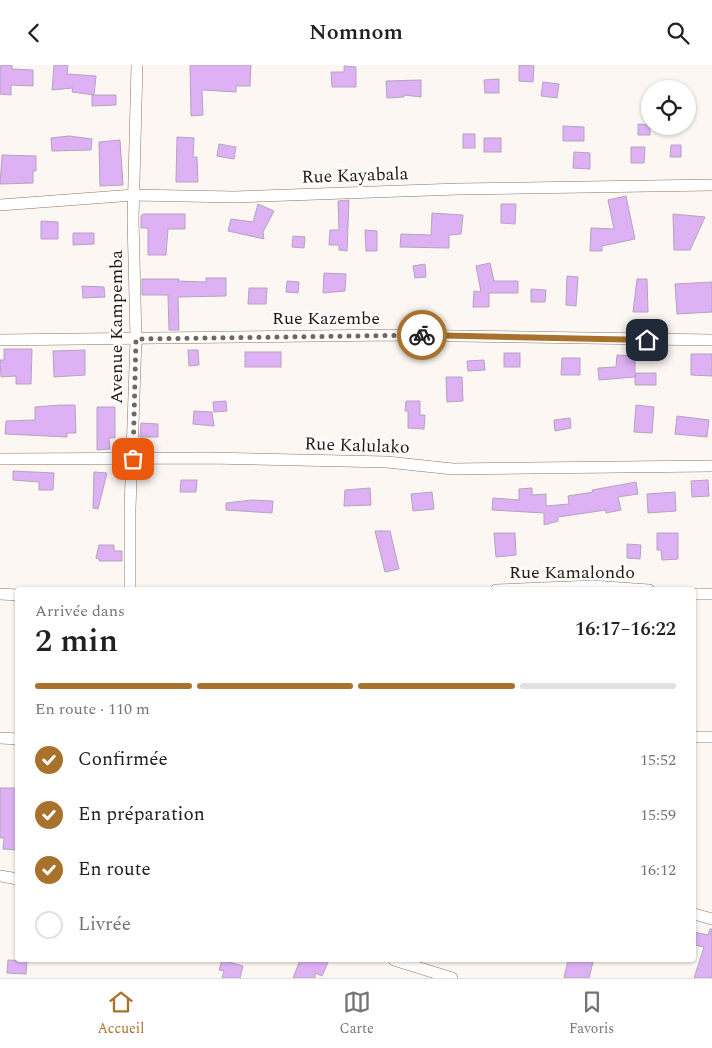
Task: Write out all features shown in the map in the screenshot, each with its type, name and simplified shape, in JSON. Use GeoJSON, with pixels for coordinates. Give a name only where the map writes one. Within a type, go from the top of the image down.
{"type":"FeatureCollection","features":[{"type":"Feature","properties":{"kind":"street","name":"Avenue Kampemba"},"geometry":{"type":"LineString","coordinates":[[130,587],[136,339],[134,195],[137,65]]}},
{"type":"Feature","properties":{"kind":"street","name":"Rue Kayabala"},"geometry":{"type":"LineString","coordinates":[[0,205],[134,195],[234,197],[458,189],[712,185]]}},
{"type":"Feature","properties":{"kind":"street","name":"Rue Kazembe"},"geometry":{"type":"LineString","coordinates":[[0,340],[390,335],[712,341]]}},
{"type":"Feature","properties":{"kind":"street","name":"Rue Kalulako"},"geometry":{"type":"LineString","coordinates":[[0,459],[387,462],[453,469],[712,466]]}},
{"type":"Feature","properties":{"kind":"street","name":"Rue Kamalondo"},"geometry":{"type":"LineString","coordinates":[[568,587],[606,587]]}},
{"type":"Feature","properties":{"kind":"street"},"geometry":{"type":"LineString","coordinates":[[0,594],[15,595]]}},
{"type":"Feature","properties":{"kind":"street"},"geometry":{"type":"LineString","coordinates":[[696,594],[712,594]]}},
{"type":"Feature","properties":{"kind":"street"},"geometry":{"type":"LineString","coordinates":[[696,737],[712,737]]}},
{"type":"Feature","properties":{"kind":"street"},"geometry":{"type":"LineString","coordinates":[[0,739],[15,739]]}},
{"type":"Feature","properties":{"kind":"street"},"geometry":{"type":"LineString","coordinates":[[0,876],[15,878]]}},
{"type":"Feature","properties":{"kind":"street"},"geometry":{"type":"LineString","coordinates":[[696,915],[712,919]]}},
{"type":"Feature","properties":{"kind":"street"},"geometry":{"type":"LineString","coordinates":[[400,962],[452,978]]}},
{"type":"Feature","properties":{"kind":"building"},"geometry":{"type":"Polygon","coordinates":[[[0,65],[12,65],[12,69],[33,70],[33,86],[11,85],[11,95],[0,94],[0,65]]]}},
{"type":"Feature","properties":{"kind":"building"},"geometry":{"type":"Polygon","coordinates":[[[54,65],[68,65],[67,74],[96,76],[94,95],[72,92],[73,88],[52,90],[54,65]]]}},
{"type":"Feature","properties":{"kind":"building"},"geometry":{"type":"Polygon","coordinates":[[[190,65],[251,65],[250,86],[236,86],[236,92],[202,90],[203,115],[191,116],[190,65]]]}},
{"type":"Feature","properties":{"kind":"building"},"geometry":{"type":"Polygon","coordinates":[[[519,65],[534,66],[533,82],[519,81],[519,65]]]}},
{"type":"Feature","properties":{"kind":"building"},"geometry":{"type":"Polygon","coordinates":[[[344,66],[356,67],[356,87],[332,87],[331,72],[344,72],[344,66]]]}},
{"type":"Feature","properties":{"kind":"building"},"geometry":{"type":"Polygon","coordinates":[[[499,79],[499,93],[485,93],[484,80],[499,79]]]}},
{"type":"Feature","properties":{"kind":"building"},"geometry":{"type":"Polygon","coordinates":[[[421,80],[421,97],[404,95],[404,97],[387,98],[386,81],[421,80]]]}},
{"type":"Feature","properties":{"kind":"building"},"geometry":{"type":"Polygon","coordinates":[[[543,82],[559,84],[557,98],[541,96],[543,82]]]}},
{"type":"Feature","properties":{"kind":"building"},"geometry":{"type":"Polygon","coordinates":[[[92,95],[116,95],[116,105],[92,106],[92,95]]]}},
{"type":"Feature","properties":{"kind":"building"},"geometry":{"type":"Polygon","coordinates":[[[638,124],[641,124],[641,135],[638,135],[638,124]]]}},
{"type":"Feature","properties":{"kind":"building"},"geometry":{"type":"Polygon","coordinates":[[[563,126],[584,127],[584,141],[563,141],[563,126]]]}},
{"type":"Feature","properties":{"kind":"building"},"geometry":{"type":"Polygon","coordinates":[[[463,134],[475,134],[475,148],[463,148],[463,134]]]}},
{"type":"Feature","properties":{"kind":"building"},"geometry":{"type":"Polygon","coordinates":[[[69,136],[92,139],[91,150],[52,151],[51,138],[69,136]]]}},
{"type":"Feature","properties":{"kind":"building"},"geometry":{"type":"Polygon","coordinates":[[[177,137],[194,138],[193,157],[197,157],[198,182],[176,182],[177,137]]]}},
{"type":"Feature","properties":{"kind":"building"},"geometry":{"type":"Polygon","coordinates":[[[484,138],[501,138],[501,152],[484,152],[484,138]]]}},
{"type":"Feature","properties":{"kind":"building"},"geometry":{"type":"Polygon","coordinates":[[[120,140],[123,185],[100,186],[99,142],[120,140]]]}},
{"type":"Feature","properties":{"kind":"building"},"geometry":{"type":"Polygon","coordinates":[[[219,144],[236,147],[234,159],[217,156],[219,144]]]}},
{"type":"Feature","properties":{"kind":"building"},"geometry":{"type":"Polygon","coordinates":[[[671,145],[681,145],[681,157],[670,157],[671,145]]]}},
{"type":"Feature","properties":{"kind":"building"},"geometry":{"type":"Polygon","coordinates":[[[631,147],[645,147],[644,163],[631,163],[631,147]]]}},
{"type":"Feature","properties":{"kind":"building"},"geometry":{"type":"Polygon","coordinates":[[[574,152],[590,153],[590,169],[573,168],[574,152]]]}},
{"type":"Feature","properties":{"kind":"building"},"geometry":{"type":"Polygon","coordinates":[[[2,155],[36,156],[36,171],[33,171],[33,183],[0,184],[2,155]]]}},
{"type":"Feature","properties":{"kind":"building"},"geometry":{"type":"Polygon","coordinates":[[[626,196],[635,239],[602,246],[602,251],[590,251],[591,228],[614,229],[608,200],[626,196]]]}},
{"type":"Feature","properties":{"kind":"building"},"geometry":{"type":"Polygon","coordinates":[[[349,200],[347,251],[339,250],[339,245],[329,245],[330,230],[339,230],[338,201],[349,200]]]}},
{"type":"Feature","properties":{"kind":"building"},"geometry":{"type":"Polygon","coordinates":[[[258,204],[274,211],[263,232],[264,239],[228,231],[231,219],[253,222],[258,204]]]}},
{"type":"Feature","properties":{"kind":"building"},"geometry":{"type":"Polygon","coordinates":[[[501,204],[516,204],[515,224],[501,223],[501,204]]]}},
{"type":"Feature","properties":{"kind":"building"},"geometry":{"type":"Polygon","coordinates":[[[432,213],[463,215],[461,234],[449,235],[449,248],[400,247],[401,234],[431,235],[432,213]]]}},
{"type":"Feature","properties":{"kind":"building"},"geometry":{"type":"Polygon","coordinates":[[[143,214],[185,214],[185,229],[168,229],[166,255],[148,255],[148,228],[141,228],[141,216],[143,214]]]}},
{"type":"Feature","properties":{"kind":"building"},"geometry":{"type":"Polygon","coordinates":[[[673,214],[705,217],[690,250],[674,250],[673,214]]]}},
{"type":"Feature","properties":{"kind":"building"},"geometry":{"type":"Polygon","coordinates":[[[41,221],[58,222],[58,239],[41,239],[41,221]]]}},
{"type":"Feature","properties":{"kind":"building"},"geometry":{"type":"Polygon","coordinates":[[[365,230],[377,231],[377,251],[366,251],[365,230]]]}},
{"type":"Feature","properties":{"kind":"building"},"geometry":{"type":"Polygon","coordinates":[[[73,233],[94,233],[94,244],[73,245],[73,233]]]}},
{"type":"Feature","properties":{"kind":"building"},"geometry":{"type":"Polygon","coordinates":[[[293,236],[305,237],[304,248],[292,247],[293,236]]]}},
{"type":"Feature","properties":{"kind":"building"},"geometry":{"type":"Polygon","coordinates":[[[490,263],[494,281],[518,281],[518,293],[489,293],[489,307],[473,307],[474,291],[481,292],[476,266],[490,263]]]}},
{"type":"Feature","properties":{"kind":"building"},"geometry":{"type":"Polygon","coordinates":[[[425,264],[426,277],[415,278],[413,266],[425,264]]]}},
{"type":"Feature","properties":{"kind":"building"},"geometry":{"type":"Polygon","coordinates":[[[324,273],[346,274],[345,291],[323,293],[324,273]]]}},
{"type":"Feature","properties":{"kind":"building"},"geometry":{"type":"Polygon","coordinates":[[[567,276],[578,277],[576,306],[566,305],[567,276]]]}},
{"type":"Feature","properties":{"kind":"building"},"geometry":{"type":"Polygon","coordinates":[[[206,278],[226,278],[226,296],[178,297],[179,330],[169,330],[168,295],[142,295],[142,279],[179,279],[178,281],[206,282],[206,278]]]}},
{"type":"Feature","properties":{"kind":"building"},"geometry":{"type":"Polygon","coordinates":[[[637,279],[647,279],[648,312],[633,312],[637,279]]]}},
{"type":"Feature","properties":{"kind":"building"},"geometry":{"type":"Polygon","coordinates":[[[287,281],[299,282],[298,293],[286,292],[287,281]]]}},
{"type":"Feature","properties":{"kind":"building"},"geometry":{"type":"Polygon","coordinates":[[[712,282],[712,312],[677,314],[675,284],[712,282]]]}},
{"type":"Feature","properties":{"kind":"building"},"geometry":{"type":"Polygon","coordinates":[[[82,286],[104,287],[105,297],[83,298],[82,286]]]}},
{"type":"Feature","properties":{"kind":"building"},"geometry":{"type":"Polygon","coordinates":[[[249,288],[267,288],[266,304],[248,304],[249,288]]]}},
{"type":"Feature","properties":{"kind":"building"},"geometry":{"type":"Polygon","coordinates":[[[531,289],[546,290],[545,302],[531,302],[531,289]]]}},
{"type":"Feature","properties":{"kind":"building"},"geometry":{"type":"Polygon","coordinates":[[[4,349],[32,349],[31,384],[16,384],[16,376],[1,377],[0,360],[4,360],[4,349]]]}},
{"type":"Feature","properties":{"kind":"building"},"geometry":{"type":"Polygon","coordinates":[[[85,350],[85,375],[54,377],[53,351],[85,350]]]}},
{"type":"Feature","properties":{"kind":"building"},"geometry":{"type":"Polygon","coordinates":[[[188,350],[198,350],[199,365],[189,366],[188,350]]]}},
{"type":"Feature","properties":{"kind":"building"},"geometry":{"type":"Polygon","coordinates":[[[245,352],[281,352],[281,367],[245,367],[245,352]]]}},
{"type":"Feature","properties":{"kind":"building"},"geometry":{"type":"Polygon","coordinates":[[[504,353],[520,353],[520,367],[504,367],[504,353]]]}},
{"type":"Feature","properties":{"kind":"building"},"geometry":{"type":"Polygon","coordinates":[[[691,354],[712,354],[712,376],[691,375],[691,354]]]}},
{"type":"Feature","properties":{"kind":"building"},"geometry":{"type":"Polygon","coordinates":[[[617,355],[635,356],[635,373],[656,373],[656,385],[635,385],[635,377],[599,380],[598,368],[616,367],[617,355]]]}},
{"type":"Feature","properties":{"kind":"building"},"geometry":{"type":"Polygon","coordinates":[[[562,358],[580,358],[580,375],[561,375],[562,358]]]}},
{"type":"Feature","properties":{"kind":"building"},"geometry":{"type":"Polygon","coordinates":[[[484,360],[485,370],[468,371],[467,361],[484,360]]]}},
{"type":"Feature","properties":{"kind":"building"},"geometry":{"type":"Polygon","coordinates":[[[446,377],[462,377],[463,401],[447,402],[446,377]]]}},
{"type":"Feature","properties":{"kind":"building"},"geometry":{"type":"Polygon","coordinates":[[[226,401],[227,411],[214,412],[213,402],[226,401]]]}},
{"type":"Feature","properties":{"kind":"building"},"geometry":{"type":"Polygon","coordinates":[[[406,401],[420,401],[420,415],[425,415],[424,429],[408,428],[408,411],[405,411],[406,401]]]}},
{"type":"Feature","properties":{"kind":"building"},"geometry":{"type":"Polygon","coordinates":[[[75,405],[76,433],[67,433],[67,437],[5,434],[6,421],[35,420],[35,407],[75,405]]]}},
{"type":"Feature","properties":{"kind":"building"},"geometry":{"type":"Polygon","coordinates":[[[636,405],[654,407],[652,433],[634,432],[636,405]]]}},
{"type":"Feature","properties":{"kind":"building"},"geometry":{"type":"Polygon","coordinates":[[[97,407],[115,407],[115,438],[109,438],[110,449],[97,450],[97,407]]]}},
{"type":"Feature","properties":{"kind":"building"},"geometry":{"type":"Polygon","coordinates":[[[194,411],[212,412],[214,426],[193,424],[194,411]]]}},
{"type":"Feature","properties":{"kind":"building"},"geometry":{"type":"Polygon","coordinates":[[[677,416],[709,420],[707,437],[675,434],[677,416]]]}},
{"type":"Feature","properties":{"kind":"building"},"geometry":{"type":"Polygon","coordinates":[[[570,418],[571,428],[555,431],[554,420],[570,418]]]}},
{"type":"Feature","properties":{"kind":"building"},"geometry":{"type":"Polygon","coordinates":[[[141,423],[158,424],[158,437],[140,437],[141,423]]]}},
{"type":"Feature","properties":{"kind":"building"},"geometry":{"type":"Polygon","coordinates":[[[13,471],[54,473],[53,490],[39,490],[39,482],[13,480],[13,471]]]}},
{"type":"Feature","properties":{"kind":"building"},"geometry":{"type":"Polygon","coordinates":[[[94,472],[107,473],[98,509],[93,508],[94,472]]]}},
{"type":"Feature","properties":{"kind":"building"},"geometry":{"type":"Polygon","coordinates":[[[181,480],[197,480],[196,492],[180,492],[181,480]]]}},
{"type":"Feature","properties":{"kind":"building"},"geometry":{"type":"Polygon","coordinates":[[[708,480],[709,496],[692,497],[691,481],[708,480]]]}},
{"type":"Feature","properties":{"kind":"building"},"geometry":{"type":"Polygon","coordinates":[[[636,482],[638,494],[618,497],[621,510],[606,513],[606,510],[558,517],[558,521],[544,525],[544,513],[492,510],[493,498],[519,500],[519,489],[532,488],[532,495],[546,494],[546,506],[569,504],[568,496],[636,482]]]}},
{"type":"Feature","properties":{"kind":"building"},"geometry":{"type":"Polygon","coordinates":[[[370,488],[371,505],[344,506],[345,490],[370,488]]]}},
{"type":"Feature","properties":{"kind":"building"},"geometry":{"type":"Polygon","coordinates":[[[432,492],[434,509],[413,511],[411,494],[432,492]]]}},
{"type":"Feature","properties":{"kind":"building"},"geometry":{"type":"Polygon","coordinates":[[[675,492],[676,511],[648,513],[647,494],[675,492]]]}},
{"type":"Feature","properties":{"kind":"building"},"geometry":{"type":"Polygon","coordinates":[[[252,500],[273,501],[272,513],[226,510],[226,503],[252,500]]]}},
{"type":"Feature","properties":{"kind":"building"},"geometry":{"type":"Polygon","coordinates":[[[375,531],[390,531],[399,569],[385,572],[375,531]]]}},
{"type":"Feature","properties":{"kind":"building"},"geometry":{"type":"Polygon","coordinates":[[[494,533],[515,533],[516,555],[496,557],[494,533]]]}},
{"type":"Feature","properties":{"kind":"building"},"geometry":{"type":"Polygon","coordinates":[[[657,533],[678,533],[678,559],[662,560],[661,550],[657,550],[657,533]]]}},
{"type":"Feature","properties":{"kind":"building"},"geometry":{"type":"Polygon","coordinates":[[[627,544],[641,545],[640,559],[627,558],[627,544]]]}},
{"type":"Feature","properties":{"kind":"building"},"geometry":{"type":"Polygon","coordinates":[[[99,545],[114,545],[114,551],[122,551],[122,561],[99,561],[96,558],[99,545]]]}},
{"type":"Feature","properties":{"kind":"building"},"geometry":{"type":"Polygon","coordinates":[[[0,788],[15,788],[15,850],[3,849],[4,838],[0,838],[0,788]]]}},
{"type":"Feature","properties":{"kind":"building"},"geometry":{"type":"Polygon","coordinates":[[[710,929],[712,929],[712,978],[694,978],[704,947],[696,945],[696,932],[708,935],[710,929]]]}},
{"type":"Feature","properties":{"kind":"building"},"geometry":{"type":"Polygon","coordinates":[[[8,960],[27,962],[26,974],[7,973],[8,960]]]}},
{"type":"Feature","properties":{"kind":"building"},"geometry":{"type":"Polygon","coordinates":[[[221,962],[243,966],[240,978],[222,978],[224,971],[219,970],[221,962]]]}},
{"type":"Feature","properties":{"kind":"building"},"geometry":{"type":"Polygon","coordinates":[[[299,962],[328,962],[322,976],[315,973],[315,978],[293,978],[299,962]]]}},
{"type":"Feature","properties":{"kind":"building"},"geometry":{"type":"Polygon","coordinates":[[[568,962],[593,962],[589,978],[564,978],[568,962]]]}},
{"type":"Feature","properties":{"kind":"way so far"},"geometry":{"type":"LineString","coordinates":[[133,459],[133,393],[136,339],[422,335]]}},
{"type":"Feature","properties":{"kind":"route"},"geometry":{"type":"LineString","coordinates":[[422,335],[647,340]]}}]}
